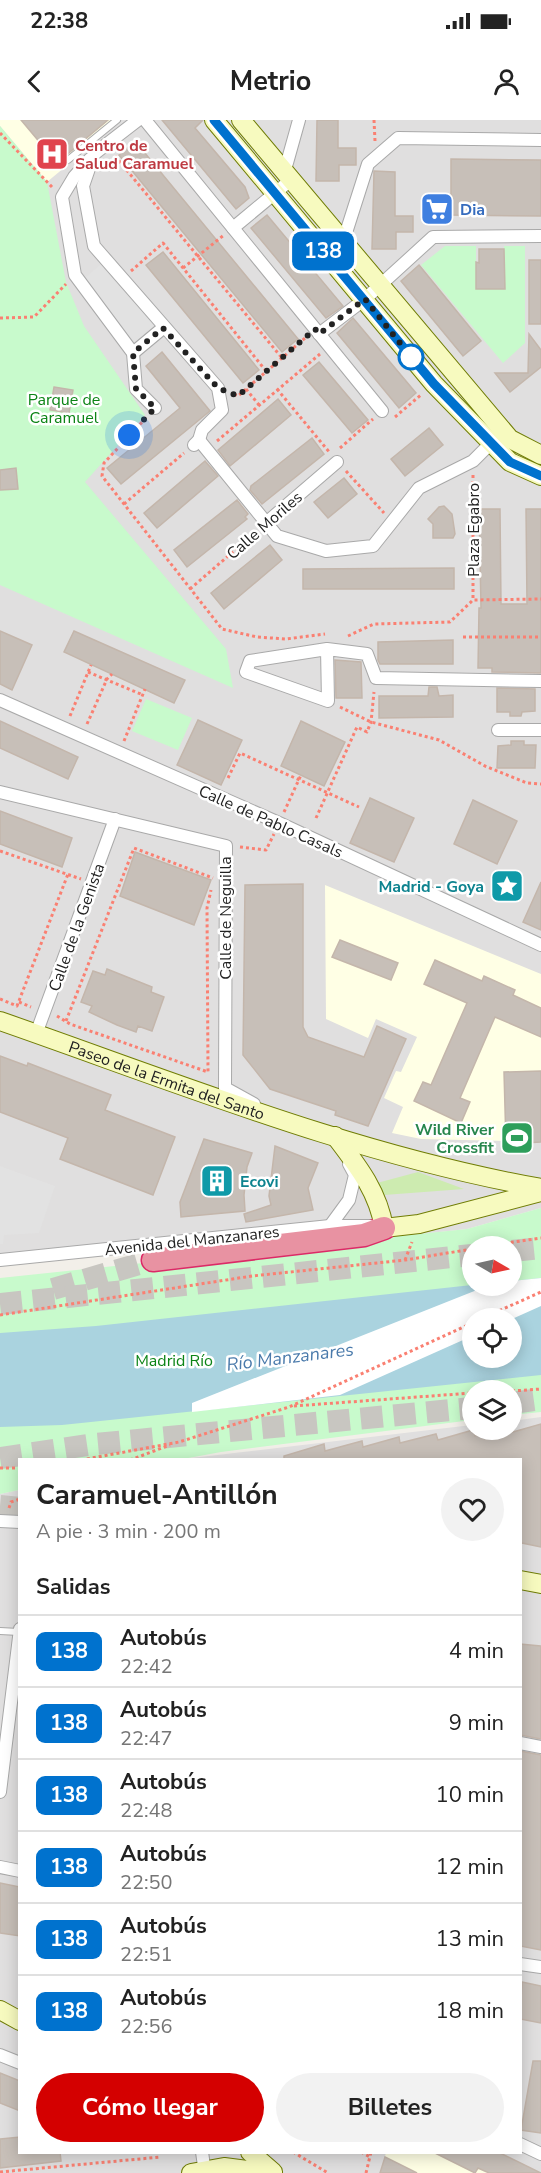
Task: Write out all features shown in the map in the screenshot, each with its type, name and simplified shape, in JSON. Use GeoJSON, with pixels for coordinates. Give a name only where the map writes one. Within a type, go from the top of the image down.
{"type":"FeatureCollection","features":[{"type":"Feature","properties":{"kind":"highway"},"geometry":{"type":"LineString","coordinates":[[153,1260],[364,1235],[384,1228]]}},
{"type":"Feature","properties":{"kind":"street"},"geometry":{"type":"LineString","coordinates":[[138,120],[94,154],[74,177],[62,197],[75,275],[133,353],[136,389],[155,408]]}},
{"type":"Feature","properties":{"kind":"street"},"geometry":{"type":"LineString","coordinates":[[145,120],[382,411]]}},
{"type":"Feature","properties":{"kind":"street"},"geometry":{"type":"LineString","coordinates":[[214,120],[434,384],[510,462],[541,476]]}},
{"type":"Feature","properties":{"kind":"street"},"geometry":{"type":"LineString","coordinates":[[241,120],[344,239],[510,439],[541,455]]}},
{"type":"Feature","properties":{"kind":"street"},"geometry":{"type":"LineString","coordinates":[[233,228],[274,192],[288,175],[299,120]]}},
{"type":"Feature","properties":{"kind":"street"},"geometry":{"type":"LineString","coordinates":[[344,239],[368,164],[399,138],[541,140]]}},
{"type":"Feature","properties":{"kind":"street"},"geometry":{"type":"LineString","coordinates":[[94,154],[83,186],[94,246],[120,279],[218,388],[222,410],[202,430],[200,445],[266,523]]}},
{"type":"Feature","properties":{"kind":"street"},"geometry":{"type":"LineString","coordinates":[[317,332],[365,299],[433,237],[541,236]]}},
{"type":"Feature","properties":{"kind":"street"},"geometry":{"type":"LineString","coordinates":[[319,245],[344,239]]}},
{"type":"Feature","properties":{"kind":"street"},"geometry":{"type":"LineString","coordinates":[[133,353],[163,328]]}},
{"type":"Feature","properties":{"kind":"street","name":"Plaza Egabro"},"geometry":{"type":"LineString","coordinates":[[266,523],[277,536],[326,551],[373,546],[419,488],[473,461],[491,443]]}},
{"type":"Feature","properties":{"kind":"street","name":"Calle Moriles"},"geometry":{"type":"LineString","coordinates":[[266,523],[337,462]]}},
{"type":"Feature","properties":{"kind":"street"},"geometry":{"type":"LineString","coordinates":[[327,649],[328,702],[246,672],[250,661],[327,649],[367,654],[376,678],[541,681]]}},
{"type":"Feature","properties":{"kind":"street","name":"Calle de Pablo Casals"},"geometry":{"type":"LineString","coordinates":[[0,700],[541,945]]}},
{"type":"Feature","properties":{"kind":"street"},"geometry":{"type":"LineString","coordinates":[[498,730],[541,730]]}},
{"type":"Feature","properties":{"kind":"street","name":"Calle de Neguilla"},"geometry":{"type":"LineString","coordinates":[[0,792],[226,846],[225,1088],[279,1118]]}},
{"type":"Feature","properties":{"kind":"street","name":"Calle de la Genista"},"geometry":{"type":"LineString","coordinates":[[36,1034],[115,819]]}},
{"type":"Feature","properties":{"kind":"street","name":"Paseo de la Ermita del Santo"},"geometry":{"type":"LineString","coordinates":[[0,1021],[279,1118],[399,1157],[541,1190]]}},
{"type":"Feature","properties":{"kind":"street"},"geometry":{"type":"LineString","coordinates":[[330,1226],[349,1200],[355,1175],[335,1136]]}},
{"type":"Feature","properties":{"kind":"street"},"geometry":{"type":"LineString","coordinates":[[335,1136],[368,1180],[382,1215],[384,1228]]}},
{"type":"Feature","properties":{"kind":"street","name":"Paseo de la Ermita del Santo"},"geometry":{"type":"LineString","coordinates":[[384,1228],[419,1224],[541,1190]]}},
{"type":"Feature","properties":{"kind":"street","name":"Avenida del Manzanares"},"geometry":{"type":"LineString","coordinates":[[0,1260],[330,1226],[362,1224],[384,1228]]}},
{"type":"Feature","properties":{"kind":"street"},"geometry":{"type":"LineString","coordinates":[[0,1521],[18,1522]]}},
{"type":"Feature","properties":{"kind":"street"},"geometry":{"type":"LineString","coordinates":[[522,1580],[541,1584]]}},
{"type":"Feature","properties":{"kind":"street"},"geometry":{"type":"LineString","coordinates":[[0,1792],[18,1655]]}},
{"type":"Feature","properties":{"kind":"street"},"geometry":{"type":"LineString","coordinates":[[522,1743],[541,1747]]}},
{"type":"Feature","properties":{"kind":"street"},"geometry":{"type":"LineString","coordinates":[[0,1867],[18,1871]]}},
{"type":"Feature","properties":{"kind":"street"},"geometry":{"type":"LineString","coordinates":[[522,1964],[541,1967]]}},
{"type":"Feature","properties":{"kind":"street"},"geometry":{"type":"LineString","coordinates":[[0,2010],[18,2020]]}},
{"type":"Feature","properties":{"kind":"street"},"geometry":{"type":"LineString","coordinates":[[0,2055],[18,2062]]}},
{"type":"Feature","properties":{"kind":"street"},"geometry":{"type":"LineString","coordinates":[[522,2145],[541,2154]]}},
{"type":"Feature","properties":{"kind":"street"},"geometry":{"type":"LineString","coordinates":[[252,2154],[273,2173]]}},
{"type":"Feature","properties":{"kind":"street"},"geometry":{"type":"LineString","coordinates":[[203,2163],[273,2173]]}},
{"type":"Feature","properties":{"kind":"lane"},"geometry":{"type":"LineString","coordinates":[[68,160],[117,120]]}},
{"type":"Feature","properties":{"kind":"lane"},"geometry":{"type":"LineString","coordinates":[[0,1631],[18,1631]]}},
{"type":"Feature","properties":{"kind":"path"},"geometry":{"type":"LineString","coordinates":[[0,133],[62,197]]}},
{"type":"Feature","properties":{"kind":"path"},"geometry":{"type":"LineString","coordinates":[[115,156],[282,358]]}},
{"type":"Feature","properties":{"kind":"path"},"geometry":{"type":"LineString","coordinates":[[183,268],[233,228]]}},
{"type":"Feature","properties":{"kind":"path"},"geometry":{"type":"LineString","coordinates":[[120,279],[164,243],[266,371]]}},
{"type":"Feature","properties":{"kind":"path"},"geometry":{"type":"LineString","coordinates":[[0,318],[34,317],[75,275]]}},
{"type":"Feature","properties":{"kind":"path"},"geometry":{"type":"LineString","coordinates":[[218,388],[238,396],[282,358],[317,332]]}},
{"type":"Feature","properties":{"kind":"path"},"geometry":{"type":"LineString","coordinates":[[124,504],[200,445],[259,405],[330,347]]}},
{"type":"Feature","properties":{"kind":"path"},"geometry":{"type":"LineString","coordinates":[[246,389],[259,405]]}},
{"type":"Feature","properties":{"kind":"path"},"geometry":{"type":"LineString","coordinates":[[155,408],[104,463],[102,476],[222,629],[257,637],[286,639],[318,633],[328,634]]}},
{"type":"Feature","properties":{"kind":"path","name":"Plaza Egabro"},"geometry":{"type":"LineString","coordinates":[[473,461],[473,600]]}},
{"type":"Feature","properties":{"kind":"path","name":"Calle Moriles"},"geometry":{"type":"LineString","coordinates":[[190,589],[266,523]]}},
{"type":"Feature","properties":{"kind":"path"},"geometry":{"type":"LineString","coordinates":[[338,635],[348,636],[374,624],[450,622],[473,600],[541,599]]}},
{"type":"Feature","properties":{"kind":"path"},"geometry":{"type":"LineString","coordinates":[[348,636],[367,654]]}},
{"type":"Feature","properties":{"kind":"path"},"geometry":{"type":"LineString","coordinates":[[463,637],[541,637]]}},
{"type":"Feature","properties":{"kind":"path"},"geometry":{"type":"LineString","coordinates":[[64,728],[91,665]]}},
{"type":"Feature","properties":{"kind":"path"},"geometry":{"type":"LineString","coordinates":[[88,672],[143,695]]}},
{"type":"Feature","properties":{"kind":"path"},"geometry":{"type":"LineString","coordinates":[[82,736],[107,679],[112,674]]}},
{"type":"Feature","properties":{"kind":"path"},"geometry":{"type":"LineString","coordinates":[[316,818],[357,728],[367,732],[371,722],[376,678]]}},
{"type":"Feature","properties":{"kind":"path"},"geometry":{"type":"LineString","coordinates":[[119,753],[145,690]]}},
{"type":"Feature","properties":{"kind":"path"},"geometry":{"type":"LineString","coordinates":[[328,702],[371,722],[439,740],[485,766],[528,783],[541,784]]}},
{"type":"Feature","properties":{"kind":"path"},"geometry":{"type":"LineString","coordinates":[[228,778],[240,753],[358,807]]}},
{"type":"Feature","properties":{"kind":"path"},"geometry":{"type":"LineString","coordinates":[[287,805],[301,775]]}},
{"type":"Feature","properties":{"kind":"path"},"geometry":{"type":"LineString","coordinates":[[226,846],[266,850],[272,838]]}},
{"type":"Feature","properties":{"kind":"path"},"geometry":{"type":"LineString","coordinates":[[19,1002],[66,1021],[208,1072],[207,908],[213,878],[134,848],[66,1021]]}},
{"type":"Feature","properties":{"kind":"path"},"geometry":{"type":"LineString","coordinates":[[0,851],[68,874],[17,1006],[0,999]]}},
{"type":"Feature","properties":{"kind":"path"},"geometry":{"type":"LineString","coordinates":[[522,1241],[541,1238]]}},
{"type":"Feature","properties":{"kind":"path"},"geometry":{"type":"LineString","coordinates":[[0,1315],[252,1276],[405,1260],[462,1251]]}},
{"type":"Feature","properties":{"kind":"path"},"geometry":{"type":"LineString","coordinates":[[505,1308],[541,1292]]}},
{"type":"Feature","properties":{"kind":"path"},"geometry":{"type":"LineString","coordinates":[[135,1458],[289,1407],[462,1328]]}},
{"type":"Feature","properties":{"kind":"path"},"geometry":{"type":"LineString","coordinates":[[522,1390],[541,1389]]}},
{"type":"Feature","properties":{"kind":"path"},"geometry":{"type":"LineString","coordinates":[[289,1407],[462,1395]]}},
{"type":"Feature","properties":{"kind":"path"},"geometry":{"type":"LineString","coordinates":[[92,1458],[179,1442]]}},
{"type":"Feature","properties":{"kind":"path"},"geometry":{"type":"LineString","coordinates":[[0,1468],[18,1468]]}},
{"type":"Feature","properties":{"kind":"path"},"geometry":{"type":"LineString","coordinates":[[296,2154],[328,2173]]}},
{"type":"Feature","properties":{"kind":"path"},"geometry":{"type":"LineString","coordinates":[[366,2173],[370,2155]]}},
{"type":"Feature","properties":{"kind":"path"},"geometry":{"type":"LineString","coordinates":[[0,2172],[161,2157]]}},
{"type":"Feature","properties":{"kind":"shaded area"},"geometry":{"type":"Polygon","coordinates":[[[0,120],[541,120],[541,1208],[467,1229],[365,1240],[330,1226],[0,1260],[0,120]]]}},
{"type":"Feature","properties":{"kind":"shaded area","name":"Centro de Salud Caramuel"},"geometry":{"type":"Polygon","coordinates":[[[0,120],[116,120],[118,123],[47,182],[0,126],[0,120]]]}},
{"type":"Feature","properties":{"kind":"shaded area"},"geometry":{"type":"Polygon","coordinates":[[[107,259],[161,323],[133,346],[80,282],[107,259]]]}},
{"type":"Feature","properties":{"kind":"shaded area"},"geometry":{"type":"Polygon","coordinates":[[[325,885],[541,974],[541,1071],[504,1072],[506,1141],[421,1139],[392,1133],[403,1107],[384,1098],[396,1071],[401,1072],[417,1037],[376,1019],[368,1038],[326,1019],[325,885]]]}},
{"type":"Feature","properties":{"kind":"shaded area"},"geometry":{"type":"Polygon","coordinates":[[[0,1166],[55,1186],[39,1233],[4,1235],[3,1244],[0,1244],[0,1166]]]}},
{"type":"Feature","properties":{"kind":"shaded area"},"geometry":{"type":"Polygon","coordinates":[[[541,1417],[541,2173],[0,2173],[0,1494],[18,1490],[18,2154],[522,2154],[522,1458],[192,1458],[462,1426],[462,1440],[522,1440],[522,1420],[541,1417]]]}},
{"type":"Feature","properties":{"kind":"shaded area"},"geometry":{"type":"Polygon","coordinates":[[[386,2154],[500,2154],[541,2173],[417,2173],[385,2157],[386,2154]]]}},
{"type":"Feature","properties":{"kind":"green space","name":"Parque de Caramuel"},"geometry":{"type":"Polygon","coordinates":[[[0,126],[47,182],[66,282],[84,326],[145,415],[85,482],[226,649],[233,688],[0,585],[0,126]]]}},
{"type":"Feature","properties":{"kind":"green space"},"geometry":{"type":"Polygon","coordinates":[[[445,246],[476,246],[476,289],[504,289],[504,246],[525,246],[525,343],[503,363],[421,265],[445,246]]]}},
{"type":"Feature","properties":{"kind":"green space"},"geometry":{"type":"Polygon","coordinates":[[[146,699],[192,718],[178,750],[132,731],[146,699]]]}},
{"type":"Feature","properties":{"kind":"green space"},"geometry":{"type":"Polygon","coordinates":[[[418,1172],[464,1189],[384,1195],[377,1183],[418,1172]]]}},
{"type":"Feature","properties":{"kind":"green space","name":"Madrid Río"},"geometry":{"type":"Polygon","coordinates":[[[541,1208],[541,1412],[522,1414],[522,1380],[462,1380],[462,1421],[188,1458],[18,1458],[18,1490],[0,1494],[0,1278],[467,1229],[541,1208]]]}},
{"type":"Feature","properties":{"kind":"water","name":"Río Manzanares"},"geometry":{"type":"Polygon","coordinates":[[[541,1278],[541,1375],[493,1380],[462,1380],[462,1383],[62,1425],[0,1427],[0,1333],[96,1326],[462,1286],[462,1296],[522,1296],[522,1280],[541,1278]]]}},
{"type":"Feature","properties":{"kind":"pier"},"geometry":{"type":"Polygon","coordinates":[[[541,1278],[541,1306],[522,1315],[522,1308],[462,1308],[462,1340],[340,1395],[192,1412],[192,1403],[462,1296],[522,1296],[522,1280],[541,1278]]]}},
{"type":"Feature","properties":{"kind":"building"},"geometry":{"type":"Polygon","coordinates":[[[21,120],[108,120],[57,163],[21,120]]]}},
{"type":"Feature","properties":{"kind":"building"},"geometry":{"type":"Polygon","coordinates":[[[162,120],[203,120],[195,128],[245,187],[249,198],[236,209],[162,120]]]}},
{"type":"Feature","properties":{"kind":"building"},"geometry":{"type":"Polygon","coordinates":[[[317,120],[338,120],[338,148],[356,148],[356,165],[339,165],[339,181],[316,181],[317,120]]]}},
{"type":"Feature","properties":{"kind":"building"},"geometry":{"type":"Polygon","coordinates":[[[135,141],[298,339],[282,352],[119,155],[135,141]]]}},
{"type":"Feature","properties":{"kind":"building"},"geometry":{"type":"Polygon","coordinates":[[[451,159],[541,160],[541,216],[451,215],[451,159]]]}},
{"type":"Feature","properties":{"kind":"building"},"geometry":{"type":"Polygon","coordinates":[[[374,171],[395,172],[395,216],[413,216],[413,232],[396,232],[396,249],[372,249],[374,171]]]}},
{"type":"Feature","properties":{"kind":"building"},"geometry":{"type":"Polygon","coordinates":[[[267,215],[343,306],[326,318],[251,228],[267,215]]]}},
{"type":"Feature","properties":{"kind":"building"},"geometry":{"type":"Polygon","coordinates":[[[479,249],[504,249],[505,289],[476,289],[476,262],[479,263],[479,249]]]}},
{"type":"Feature","properties":{"kind":"building"},"geometry":{"type":"Polygon","coordinates":[[[163,252],[259,370],[243,383],[146,265],[163,252]]]}},
{"type":"Feature","properties":{"kind":"building"},"geometry":{"type":"Polygon","coordinates":[[[529,260],[541,260],[541,324],[529,324],[529,260]]]}},
{"type":"Feature","properties":{"kind":"building"},"geometry":{"type":"Polygon","coordinates":[[[419,265],[481,341],[463,356],[401,281],[419,265]]]}},
{"type":"Feature","properties":{"kind":"building"},"geometry":{"type":"Polygon","coordinates":[[[353,318],[416,393],[399,408],[337,333],[353,318]]]}},
{"type":"Feature","properties":{"kind":"building"},"geometry":{"type":"Polygon","coordinates":[[[529,334],[541,350],[541,367],[510,392],[495,373],[528,373],[529,334]]]}},
{"type":"Feature","properties":{"kind":"building"},"geometry":{"type":"Polygon","coordinates":[[[162,352],[210,411],[121,484],[107,468],[180,408],[146,366],[162,352]]]}},
{"type":"Feature","properties":{"kind":"building"},"geometry":{"type":"Polygon","coordinates":[[[319,362],[368,420],[352,433],[303,375],[319,362]]]}},
{"type":"Feature","properties":{"kind":"building"},"geometry":{"type":"Polygon","coordinates":[[[54,387],[73,390],[69,413],[50,410],[54,387]]]}},
{"type":"Feature","properties":{"kind":"building"},"geometry":{"type":"Polygon","coordinates":[[[278,399],[291,415],[230,466],[218,450],[278,399]]]}},
{"type":"Feature","properties":{"kind":"building"},"geometry":{"type":"Polygon","coordinates":[[[429,428],[443,445],[405,476],[391,459],[429,428]]]}},
{"type":"Feature","properties":{"kind":"building"},"geometry":{"type":"Polygon","coordinates":[[[312,438],[324,454],[262,504],[250,490],[251,486],[312,438]]]}},
{"type":"Feature","properties":{"kind":"building"},"geometry":{"type":"Polygon","coordinates":[[[205,461],[218,476],[157,528],[144,513],[205,461]]]}},
{"type":"Feature","properties":{"kind":"building"},"geometry":{"type":"Polygon","coordinates":[[[16,468],[18,489],[0,490],[0,470],[16,468]]]}},
{"type":"Feature","properties":{"kind":"building"},"geometry":{"type":"Polygon","coordinates":[[[344,478],[357,494],[328,518],[314,502],[344,478]]]}},
{"type":"Feature","properties":{"kind":"building"},"geometry":{"type":"Polygon","coordinates":[[[237,500],[248,514],[245,517],[247,519],[187,567],[174,550],[237,500]]]}},
{"type":"Feature","properties":{"kind":"building"},"geometry":{"type":"Polygon","coordinates":[[[444,506],[452,514],[455,534],[453,538],[433,538],[433,524],[428,519],[439,507],[444,506]]]}},
{"type":"Feature","properties":{"kind":"building"},"geometry":{"type":"Polygon","coordinates":[[[479,509],[500,509],[501,604],[527,604],[526,509],[541,509],[541,673],[492,672],[492,668],[478,668],[479,608],[481,608],[479,509]]]}},
{"type":"Feature","properties":{"kind":"building"},"geometry":{"type":"Polygon","coordinates":[[[270,545],[282,560],[224,609],[211,593],[270,545]]]}},
{"type":"Feature","properties":{"kind":"building"},"geometry":{"type":"Polygon","coordinates":[[[454,568],[454,589],[303,589],[303,569],[454,568]]]}},
{"type":"Feature","properties":{"kind":"building"},"geometry":{"type":"Polygon","coordinates":[[[0,631],[32,645],[12,690],[0,684],[0,631]]]}},
{"type":"Feature","properties":{"kind":"building"},"geometry":{"type":"Polygon","coordinates":[[[74,631],[185,680],[174,703],[64,652],[74,631]]]}},
{"type":"Feature","properties":{"kind":"building"},"geometry":{"type":"Polygon","coordinates":[[[453,640],[453,664],[380,664],[378,660],[378,642],[453,640]]]}},
{"type":"Feature","properties":{"kind":"building"},"geometry":{"type":"Polygon","coordinates":[[[335,660],[361,662],[362,698],[336,698],[335,660]]]}},
{"type":"Feature","properties":{"kind":"building"},"geometry":{"type":"Polygon","coordinates":[[[429,687],[437,687],[439,696],[453,695],[453,717],[379,718],[379,696],[428,696],[429,687]]]}},
{"type":"Feature","properties":{"kind":"building"},"geometry":{"type":"Polygon","coordinates":[[[497,688],[535,689],[535,711],[522,712],[521,716],[510,716],[510,712],[497,712],[497,688]]]}},
{"type":"Feature","properties":{"kind":"building"},"geometry":{"type":"Polygon","coordinates":[[[198,720],[242,740],[221,785],[177,765],[198,720]]]}},
{"type":"Feature","properties":{"kind":"building"},"geometry":{"type":"Polygon","coordinates":[[[0,721],[78,757],[68,779],[0,748],[0,721]]]}},
{"type":"Feature","properties":{"kind":"building"},"geometry":{"type":"Polygon","coordinates":[[[301,721],[345,742],[324,786],[281,766],[301,721]]]}},
{"type":"Feature","properties":{"kind":"building"},"geometry":{"type":"Polygon","coordinates":[[[511,741],[524,741],[524,745],[536,745],[535,768],[497,768],[498,746],[511,745],[511,741]]]}},
{"type":"Feature","properties":{"kind":"building"},"geometry":{"type":"Polygon","coordinates":[[[370,798],[414,818],[394,862],[350,843],[370,798]]]}},
{"type":"Feature","properties":{"kind":"building"},"geometry":{"type":"Polygon","coordinates":[[[473,800],[517,821],[497,864],[454,844],[473,800]]]}},
{"type":"Feature","properties":{"kind":"building"},"geometry":{"type":"Polygon","coordinates":[[[0,811],[72,838],[62,867],[0,844],[0,811]]]}},
{"type":"Feature","properties":{"kind":"building"},"geometry":{"type":"Polygon","coordinates":[[[135,852],[211,880],[194,925],[120,896],[135,852]]]}},
{"type":"Feature","properties":{"kind":"building"},"geometry":{"type":"Polygon","coordinates":[[[541,882],[541,930],[523,922],[541,882]]]}},
{"type":"Feature","properties":{"kind":"building"},"geometry":{"type":"Polygon","coordinates":[[[303,884],[303,1027],[308,1037],[364,1057],[377,1026],[406,1039],[368,1126],[335,1115],[336,1111],[270,1089],[243,1055],[245,885],[303,884]]]}},
{"type":"Feature","properties":{"kind":"building"},"geometry":{"type":"Polygon","coordinates":[[[340,940],[398,963],[391,980],[332,957],[340,940]]]}},
{"type":"Feature","properties":{"kind":"building"},"geometry":{"type":"Polygon","coordinates":[[[435,960],[482,981],[484,976],[515,990],[513,995],[541,1008],[541,1037],[495,1017],[460,1098],[470,1102],[461,1123],[414,1101],[423,1082],[431,1085],[467,1003],[424,984],[435,960]]]}},
{"type":"Feature","properties":{"kind":"building"},"geometry":{"type":"Polygon","coordinates":[[[107,969],[152,987],[151,992],[164,997],[152,1031],[138,1026],[136,1032],[117,1025],[89,1012],[92,1006],[81,1002],[93,971],[105,975],[107,969]]]}},
{"type":"Feature","properties":{"kind":"building"},"geometry":{"type":"Polygon","coordinates":[[[0,1056],[27,1066],[28,1063],[111,1095],[105,1110],[175,1137],[153,1195],[60,1159],[68,1138],[0,1112],[0,1056]]]}},
{"type":"Feature","properties":{"kind":"building"},"geometry":{"type":"Polygon","coordinates":[[[541,1071],[541,1142],[506,1144],[504,1072],[541,1071]]]}},
{"type":"Feature","properties":{"kind":"building","name":"Ecovi"},"geometry":{"type":"Polygon","coordinates":[[[204,1139],[252,1153],[247,1167],[245,1211],[181,1217],[180,1202],[204,1139]]]}},
{"type":"Feature","properties":{"kind":"building"},"geometry":{"type":"Polygon","coordinates":[[[275,1146],[318,1163],[308,1188],[313,1210],[246,1222],[244,1214],[271,1205],[269,1196],[275,1146]]]}},
{"type":"Feature","properties":{"kind":"building"},"geometry":{"type":"Polygon","coordinates":[[[541,1424],[541,1547],[522,1543],[522,1458],[284,1458],[284,1456],[324,1444],[325,1451],[362,1441],[363,1447],[399,1437],[400,1443],[436,1434],[438,1440],[462,1433],[462,1440],[522,1440],[522,1429],[541,1424]]]}},
{"type":"Feature","properties":{"kind":"building"},"geometry":{"type":"Polygon","coordinates":[[[522,1644],[541,1646],[541,1739],[522,1735],[522,1644]]]}},
{"type":"Feature","properties":{"kind":"building"},"geometry":{"type":"Polygon","coordinates":[[[522,1751],[541,1755],[541,1950],[522,1946],[522,1751]]]}},
{"type":"Feature","properties":{"kind":"building"},"geometry":{"type":"Polygon","coordinates":[[[0,1883],[18,1887],[18,1936],[0,1933],[0,1883]]]}},
{"type":"Feature","properties":{"kind":"building"},"geometry":{"type":"Polygon","coordinates":[[[522,1982],[541,1986],[541,2023],[522,2019],[522,1982]]]}},
{"type":"Feature","properties":{"kind":"building"},"geometry":{"type":"Polygon","coordinates":[[[533,2061],[541,2061],[541,2133],[522,2130],[533,2061]]]}},
{"type":"Feature","properties":{"kind":"building"},"geometry":{"type":"Polygon","coordinates":[[[0,2073],[18,2080],[18,2110],[0,2103],[0,2073]]]}},
{"type":"Feature","properties":{"kind":"building"},"geometry":{"type":"Polygon","coordinates":[[[18,2137],[18,2154],[60,2154],[61,2161],[0,2168],[0,2139],[18,2137]]]}},
{"type":"Feature","properties":{"kind":"building"},"geometry":{"type":"Polygon","coordinates":[[[437,2154],[502,2154],[541,2173],[489,2173],[478,2168],[475,2173],[437,2154]]]}},
{"type":"Feature","properties":{"kind":"building"},"geometry":{"type":"Polygon","coordinates":[[[385,2157],[417,2173],[380,2173],[385,2157]]]}},
{"type":"Feature","properties":{"kind":"tunnel"},"geometry":{"type":"LineString","coordinates":[[522,1250],[541,1248]]}},
{"type":"Feature","properties":{"kind":"tunnel"},"geometry":{"type":"LineString","coordinates":[[0,1304],[462,1256]]}},
{"type":"Feature","properties":{"kind":"tunnel"},"geometry":{"type":"LineString","coordinates":[[53,1289],[153,1260]]}},
{"type":"Feature","properties":{"kind":"tunnel"},"geometry":{"type":"LineString","coordinates":[[522,1402],[541,1399]]}},
{"type":"Feature","properties":{"kind":"tunnel"},"geometry":{"type":"LineString","coordinates":[[0,1458],[95,1444],[462,1409]]}},
{"type":"Feature","properties":{"kind":"tunnel"},"geometry":{"type":"LineString","coordinates":[[0,1506],[18,1508]]}},
{"type":"Feature","properties":{"kind":"bus line","name":"138"},"geometry":{"type":"LineString","coordinates":[[214,120],[434,384],[510,462],[541,476]]}},
{"type":"Feature","properties":{"kind":"place","name":"Centro de Salud Caramuel"},"geometry":{"type":"Point","coordinates":[52,154]}},
{"type":"Feature","properties":{"kind":"place","name":"Dia"},"geometry":{"type":"Point","coordinates":[437,209]}},
{"type":"Feature","properties":{"kind":"place","name":"Madrid - Goya"},"geometry":{"type":"Point","coordinates":[507,886]}},
{"type":"Feature","properties":{"kind":"place","name":"Wild River Crossfit"},"geometry":{"type":"Point","coordinates":[517,1138]}},
{"type":"Feature","properties":{"kind":"place","name":"Ecovi"},"geometry":{"type":"Point","coordinates":[217,1181]}},
{"type":"Feature","properties":{"kind":"route"},"geometry":{"type":"LineString","coordinates":[[129,435],[155,408],[136,389],[133,353],[163,328],[218,388],[238,396],[315,329],[319,334],[365,299],[411,357]]}}]}
